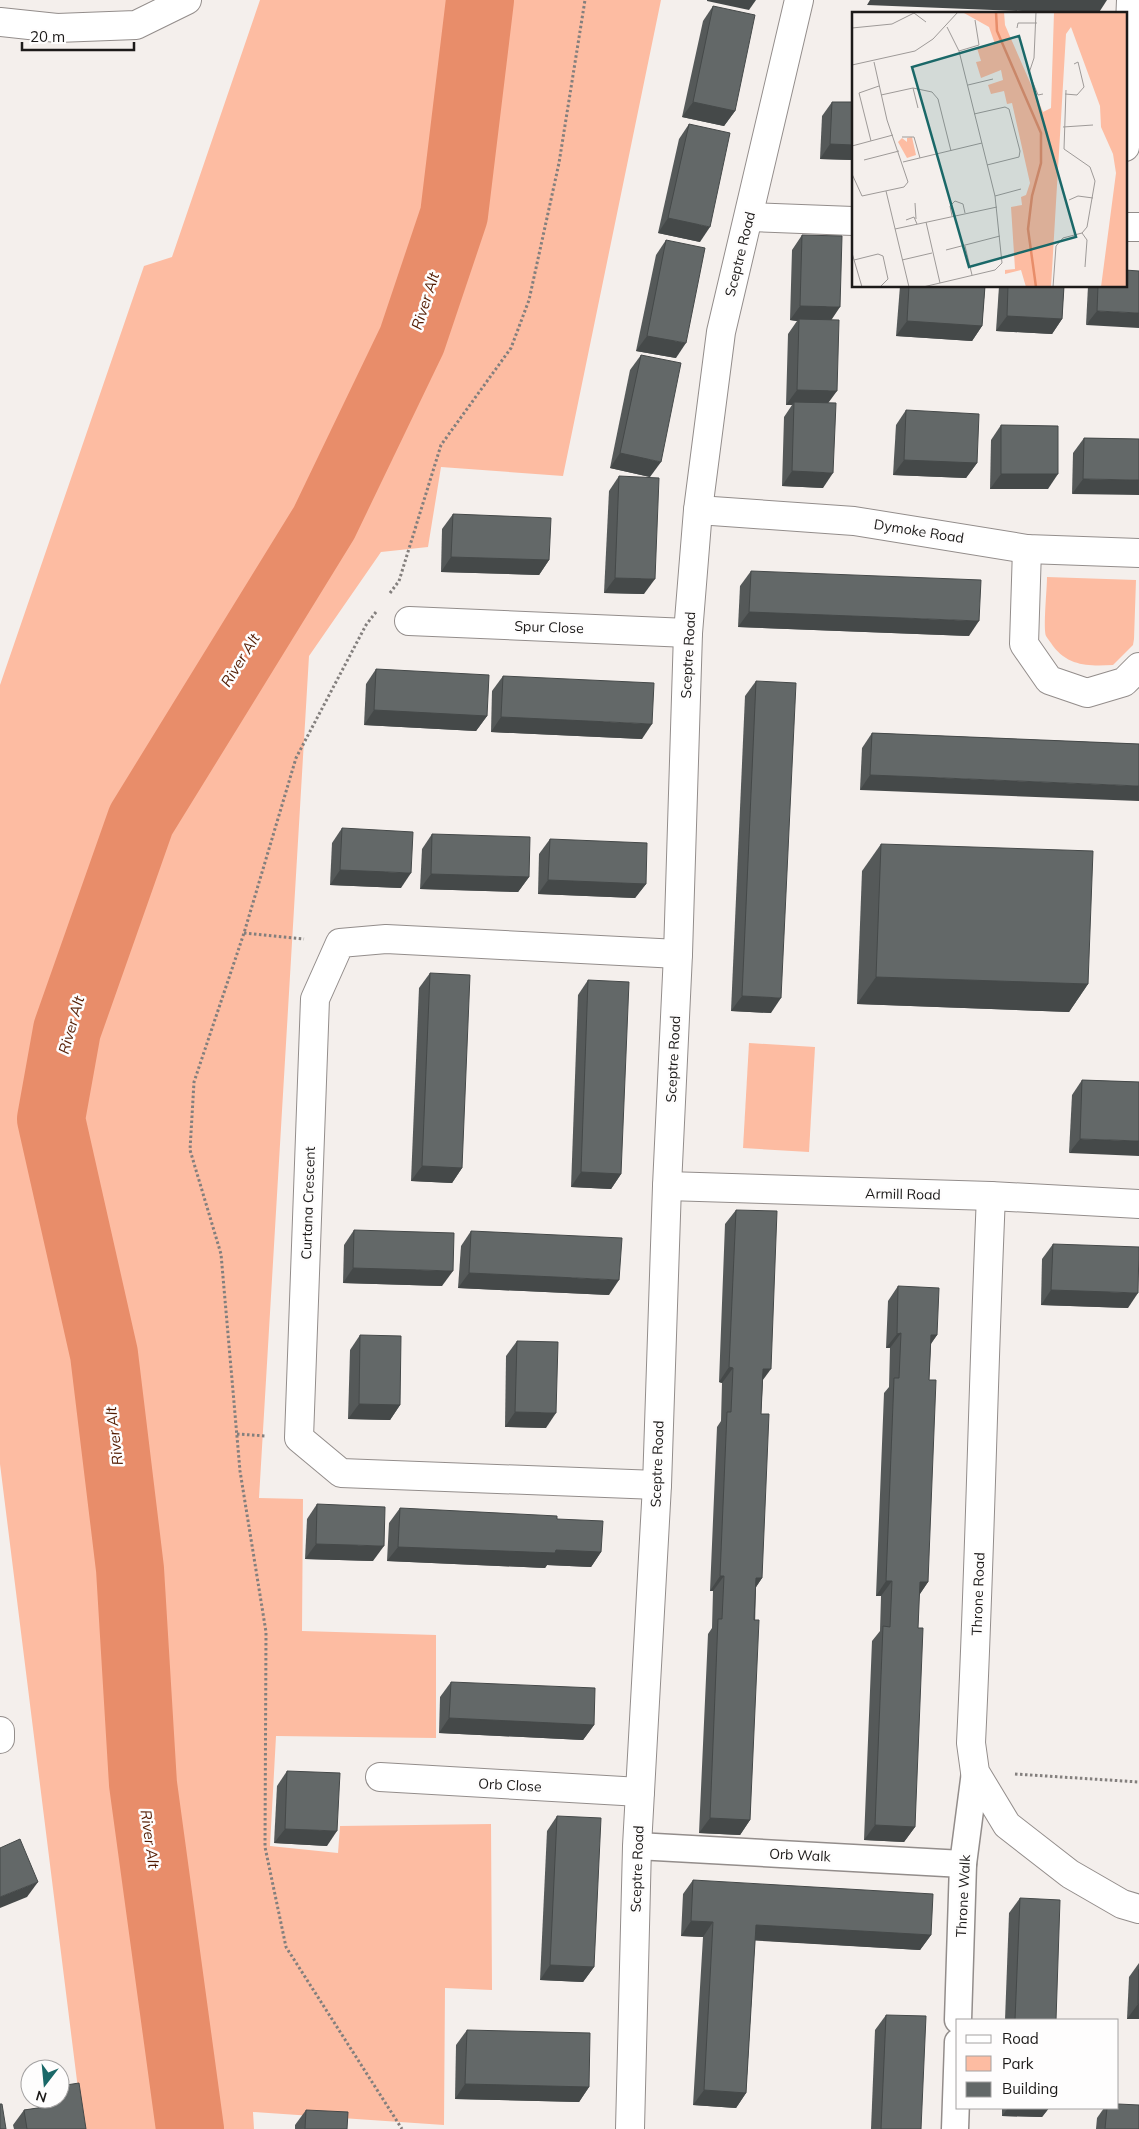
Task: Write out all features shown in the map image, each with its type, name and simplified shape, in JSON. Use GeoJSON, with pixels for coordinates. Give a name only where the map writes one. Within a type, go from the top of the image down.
{"type":"FeatureCollection","features":[{"type":"Feature","properties":{"kind":"street"},"geometry":{"type":"LineString","coordinates":[[0,22],[57,28],[136,25],[187,0]]}},
{"type":"Feature","properties":{"kind":"street","name":"Sceptre Road"},"geometry":{"type":"LineString","coordinates":[[630,2129],[637,1846],[657,1485],[667,1186],[678,954],[688,633],[698,510],[722,332],[750,217],[798,0]]}},
{"type":"Feature","properties":{"kind":"street"},"geometry":{"type":"LineString","coordinates":[[1126,123],[1131,0]]}},
{"type":"Feature","properties":{"kind":"street"},"geometry":{"type":"LineString","coordinates":[[750,217],[852,221]]}},
{"type":"Feature","properties":{"kind":"street"},"geometry":{"type":"LineString","coordinates":[[1126,227],[1139,227]]}},
{"type":"Feature","properties":{"kind":"street","name":"Dymoke Road"},"geometry":{"type":"LineString","coordinates":[[698,510],[854,521],[1027,549],[1139,553]]}},
{"type":"Feature","properties":{"kind":"street"},"geometry":{"type":"LineString","coordinates":[[1027,549],[1024,644],[1048,680],[1087,693],[1124,682],[1139,667]]}},
{"type":"Feature","properties":{"kind":"street","name":"Spur Close"},"geometry":{"type":"LineString","coordinates":[[409,621],[688,633]]}},
{"type":"Feature","properties":{"kind":"street"},"geometry":{"type":"LineString","coordinates":[[340,943],[386,940],[678,954]]}},
{"type":"Feature","properties":{"kind":"street","name":"Curtana Crescent"},"geometry":{"type":"LineString","coordinates":[[340,943],[315,999],[299,1438],[341,1474],[657,1485]]}},
{"type":"Feature","properties":{"kind":"street","name":"Armill Road"},"geometry":{"type":"LineString","coordinates":[[667,1186],[991,1196],[1139,1204]]}},
{"type":"Feature","properties":{"kind":"street","name":"Throne Road"},"geometry":{"type":"LineString","coordinates":[[991,1196],[983,1385],[979,1571],[971,1743],[975,1772],[1007,1825],[1070,1874],[1122,1904],[1139,1908]]}},
{"type":"Feature","properties":{"kind":"street"},"geometry":{"type":"LineString","coordinates":[[0,1731],[0,1740]]}},
{"type":"Feature","properties":{"kind":"street","name":"Throne Walk"},"geometry":{"type":"LineString","coordinates":[[958,2019],[963,1864],[975,1772]]}},
{"type":"Feature","properties":{"kind":"street","name":"Orb Close"},"geometry":{"type":"LineString","coordinates":[[380,1777],[640,1792]]}},
{"type":"Feature","properties":{"kind":"street","name":"Orb Walk"},"geometry":{"type":"LineString","coordinates":[[637,1846],[963,1864]]}},
{"type":"Feature","properties":{"kind":"street"},"geometry":{"type":"LineString","coordinates":[[955,2129],[956,2100]]}},
{"type":"Feature","properties":{"kind":"path"},"geometry":{"type":"LineString","coordinates":[[244,932],[340,943]]}},
{"type":"Feature","properties":{"kind":"path"},"geometry":{"type":"LineString","coordinates":[[975,1772],[1139,1782]]}},
{"type":"Feature","properties":{"kind":"green space"},"geometry":{"type":"Polygon","coordinates":[[[260,0],[661,0],[563,476],[441,467],[428,547],[381,552],[309,656],[259,1498],[303,1499],[302,1631],[436,1635],[436,1738],[276,1736],[270,1846],[338,1853],[340,1826],[491,1824],[492,1990],[445,1988],[444,2125],[253,2112],[254,2129],[83,2129],[0,1464],[0,685],[144,266],[172,257],[260,0]]]}},
{"type":"Feature","properties":{"kind":"green space"},"geometry":{"type":"Polygon","coordinates":[[[1047,577],[1136,580],[1133,645],[1113,665],[1088,665],[1073,662],[1059,653],[1053,646],[1045,632],[1047,577]]]}},
{"type":"Feature","properties":{"kind":"green space"},"geometry":{"type":"Polygon","coordinates":[[[749,1043],[815,1047],[809,1152],[743,1148],[749,1043]]]}},
{"type":"Feature","properties":{"kind":"building"},"geometry":{"type":"Polygon","coordinates":[[[713,6],[755,15],[735,111],[693,102],[713,6]]]}},
{"type":"Feature","properties":{"kind":"building"},"geometry":{"type":"Polygon","coordinates":[[[832,102],[852,102],[852,145],[830,144],[832,102]]]}},
{"type":"Feature","properties":{"kind":"building"},"geometry":{"type":"Polygon","coordinates":[[[689,124],[730,133],[710,227],[668,218],[689,124]]]}},
{"type":"Feature","properties":{"kind":"building"},"geometry":{"type":"Polygon","coordinates":[[[802,235],[842,236],[840,307],[800,306],[802,235]]]}},
{"type":"Feature","properties":{"kind":"building"},"geometry":{"type":"Polygon","coordinates":[[[666,240],[705,248],[686,343],[647,336],[666,240]]]}},
{"type":"Feature","properties":{"kind":"building"},"geometry":{"type":"Polygon","coordinates":[[[1126,270],[1139,271],[1139,313],[1097,311],[1098,288],[1126,288],[1126,270]]]}},
{"type":"Feature","properties":{"kind":"building"},"geometry":{"type":"Polygon","coordinates":[[[909,288],[985,288],[982,326],[907,321],[909,288]]]}},
{"type":"Feature","properties":{"kind":"building"},"geometry":{"type":"Polygon","coordinates":[[[1008,288],[1064,288],[1062,319],[1007,316],[1008,288]]]}},
{"type":"Feature","properties":{"kind":"building"},"geometry":{"type":"Polygon","coordinates":[[[799,319],[839,320],[837,391],[797,390],[799,319]]]}},
{"type":"Feature","properties":{"kind":"building"},"geometry":{"type":"Polygon","coordinates":[[[641,355],[681,363],[661,462],[620,453],[641,355]]]}},
{"type":"Feature","properties":{"kind":"building"},"geometry":{"type":"Polygon","coordinates":[[[794,402],[836,403],[833,473],[792,471],[794,402]]]}},
{"type":"Feature","properties":{"kind":"building"},"geometry":{"type":"Polygon","coordinates":[[[906,410],[979,414],[977,463],[904,460],[906,410]]]}},
{"type":"Feature","properties":{"kind":"building"},"geometry":{"type":"Polygon","coordinates":[[[1001,425],[1058,426],[1058,474],[1001,474],[1001,425]]]}},
{"type":"Feature","properties":{"kind":"building"},"geometry":{"type":"Polygon","coordinates":[[[1084,438],[1139,439],[1139,480],[1083,479],[1084,438]]]}},
{"type":"Feature","properties":{"kind":"building"},"geometry":{"type":"Polygon","coordinates":[[[619,476],[659,478],[655,579],[615,578],[619,476]]]}},
{"type":"Feature","properties":{"kind":"building"},"geometry":{"type":"Polygon","coordinates":[[[453,514],[551,518],[549,560],[451,557],[453,514]]]}},
{"type":"Feature","properties":{"kind":"building"},"geometry":{"type":"Polygon","coordinates":[[[751,571],[981,580],[979,621],[749,612],[751,571]]]}},
{"type":"Feature","properties":{"kind":"building"},"geometry":{"type":"Polygon","coordinates":[[[376,669],[489,675],[487,716],[374,710],[376,669]]]}},
{"type":"Feature","properties":{"kind":"building"},"geometry":{"type":"Polygon","coordinates":[[[503,676],[654,683],[652,724],[501,717],[503,676]]]}},
{"type":"Feature","properties":{"kind":"building"},"geometry":{"type":"Polygon","coordinates":[[[756,681],[796,683],[781,998],[742,996],[756,681]]]}},
{"type":"Feature","properties":{"kind":"building"},"geometry":{"type":"Polygon","coordinates":[[[872,733],[1139,744],[1139,786],[870,775],[872,733]]]}},
{"type":"Feature","properties":{"kind":"building"},"geometry":{"type":"Polygon","coordinates":[[[342,828],[413,832],[411,873],[340,870],[342,828]]]}},
{"type":"Feature","properties":{"kind":"building"},"geometry":{"type":"Polygon","coordinates":[[[432,834],[530,837],[529,877],[431,874],[432,834]]]}},
{"type":"Feature","properties":{"kind":"building"},"geometry":{"type":"Polygon","coordinates":[[[550,839],[647,843],[646,884],[548,880],[550,839]]]}},
{"type":"Feature","properties":{"kind":"building"},"geometry":{"type":"Polygon","coordinates":[[[881,844],[1093,851],[1088,984],[876,977],[881,844]]]}},
{"type":"Feature","properties":{"kind":"building"},"geometry":{"type":"Polygon","coordinates":[[[430,973],[470,975],[462,1168],[422,1166],[430,973]]]}},
{"type":"Feature","properties":{"kind":"building"},"geometry":{"type":"Polygon","coordinates":[[[588,980],[629,982],[621,1174],[581,1172],[588,980]]]}},
{"type":"Feature","properties":{"kind":"building"},"geometry":{"type":"Polygon","coordinates":[[[1082,1080],[1139,1082],[1139,1141],[1080,1139],[1082,1080]]]}},
{"type":"Feature","properties":{"kind":"building"},"geometry":{"type":"Polygon","coordinates":[[[736,1210],[777,1211],[771,1369],[763,1369],[761,1414],[769,1414],[762,1578],[756,1578],[754,1620],[759,1620],[750,1820],[710,1818],[718,1619],[722,1619],[724,1576],[720,1576],[727,1412],[731,1412],[733,1368],[729,1367],[736,1210]]]}},
{"type":"Feature","properties":{"kind":"building"},"geometry":{"type":"Polygon","coordinates":[[[354,1230],[454,1233],[453,1271],[353,1268],[354,1230]]]}},
{"type":"Feature","properties":{"kind":"building"},"geometry":{"type":"Polygon","coordinates":[[[471,1231],[622,1238],[619,1280],[469,1273],[471,1231]]]}},
{"type":"Feature","properties":{"kind":"building"},"geometry":{"type":"Polygon","coordinates":[[[1053,1244],[1139,1247],[1138,1293],[1051,1290],[1053,1244]]]}},
{"type":"Feature","properties":{"kind":"building"},"geometry":{"type":"Polygon","coordinates":[[[898,1286],[939,1288],[937,1335],[931,1335],[929,1380],[936,1380],[928,1582],[920,1582],[918,1628],[923,1628],[915,1827],[875,1825],[883,1626],[890,1627],[892,1581],[886,1581],[894,1378],[899,1378],[901,1333],[897,1334],[898,1286]]]}},
{"type":"Feature","properties":{"kind":"building"},"geometry":{"type":"Polygon","coordinates":[[[360,1335],[401,1336],[400,1405],[359,1404],[360,1335]]]}},
{"type":"Feature","properties":{"kind":"building"},"geometry":{"type":"Polygon","coordinates":[[[517,1341],[558,1342],[556,1413],[515,1412],[517,1341]]]}},
{"type":"Feature","properties":{"kind":"building"},"geometry":{"type":"Polygon","coordinates":[[[317,1504],[385,1507],[384,1546],[316,1544],[317,1504]]]}},
{"type":"Feature","properties":{"kind":"building"},"geometry":{"type":"Polygon","coordinates":[[[400,1508],[557,1516],[557,1519],[603,1521],[601,1552],[556,1550],[555,1553],[398,1547],[400,1508]]]}},
{"type":"Feature","properties":{"kind":"building"},"geometry":{"type":"Polygon","coordinates":[[[451,1682],[595,1688],[594,1725],[449,1718],[451,1682]]]}},
{"type":"Feature","properties":{"kind":"building"},"geometry":{"type":"Polygon","coordinates":[[[287,1771],[340,1773],[337,1831],[285,1829],[287,1771]]]}},
{"type":"Feature","properties":{"kind":"building"},"geometry":{"type":"Polygon","coordinates":[[[557,1816],[601,1818],[594,1967],[550,1965],[557,1816]]]}},
{"type":"Feature","properties":{"kind":"building"},"geometry":{"type":"Polygon","coordinates":[[[20,1839],[38,1882],[0,1897],[0,1848],[20,1839]]]}},
{"type":"Feature","properties":{"kind":"building"},"geometry":{"type":"Polygon","coordinates":[[[693,1880],[933,1894],[931,1935],[756,1925],[746,2093],[704,2090],[713,1922],[691,1921],[693,1880]]]}},
{"type":"Feature","properties":{"kind":"building"},"geometry":{"type":"Polygon","coordinates":[[[1020,1898],[1060,1900],[1056,2019],[1015,2019],[1020,1898]]]}},
{"type":"Feature","properties":{"kind":"building"},"geometry":{"type":"Polygon","coordinates":[[[1139,1969],[1139,2004],[1138,2004],[1139,1969]]]}},
{"type":"Feature","properties":{"kind":"building"},"geometry":{"type":"Polygon","coordinates":[[[886,2015],[926,2016],[921,2129],[881,2129],[886,2015]]]}},
{"type":"Feature","properties":{"kind":"building"},"geometry":{"type":"Polygon","coordinates":[[[467,2030],[590,2033],[589,2087],[465,2084],[467,2030]]]}},
{"type":"Feature","properties":{"kind":"building"},"geometry":{"type":"Polygon","coordinates":[[[79,2083],[86,2129],[27,2129],[24,2110],[70,2109],[70,2084],[79,2083]]]}},
{"type":"Feature","properties":{"kind":"building"},"geometry":{"type":"Polygon","coordinates":[[[0,2104],[2,2104],[6,2129],[0,2129],[0,2104]]]}},
{"type":"Feature","properties":{"kind":"building"},"geometry":{"type":"Polygon","coordinates":[[[1119,2104],[1139,2105],[1139,2129],[1105,2129],[1107,2109],[1119,2109],[1119,2104]]]}},
{"type":"Feature","properties":{"kind":"building"},"geometry":{"type":"Polygon","coordinates":[[[306,2110],[348,2112],[347,2129],[305,2129],[306,2110]]]}},
{"type":"Feature","properties":{"kind":"waterway","name":"River Alt"},"geometry":{"type":"LineString","coordinates":[[190,2129],[143,1784],[130,1569],[104,1354],[51,1119],[67,1030],[141,820],[324,523],[412,340],[454,215],[480,0]]}}]}
